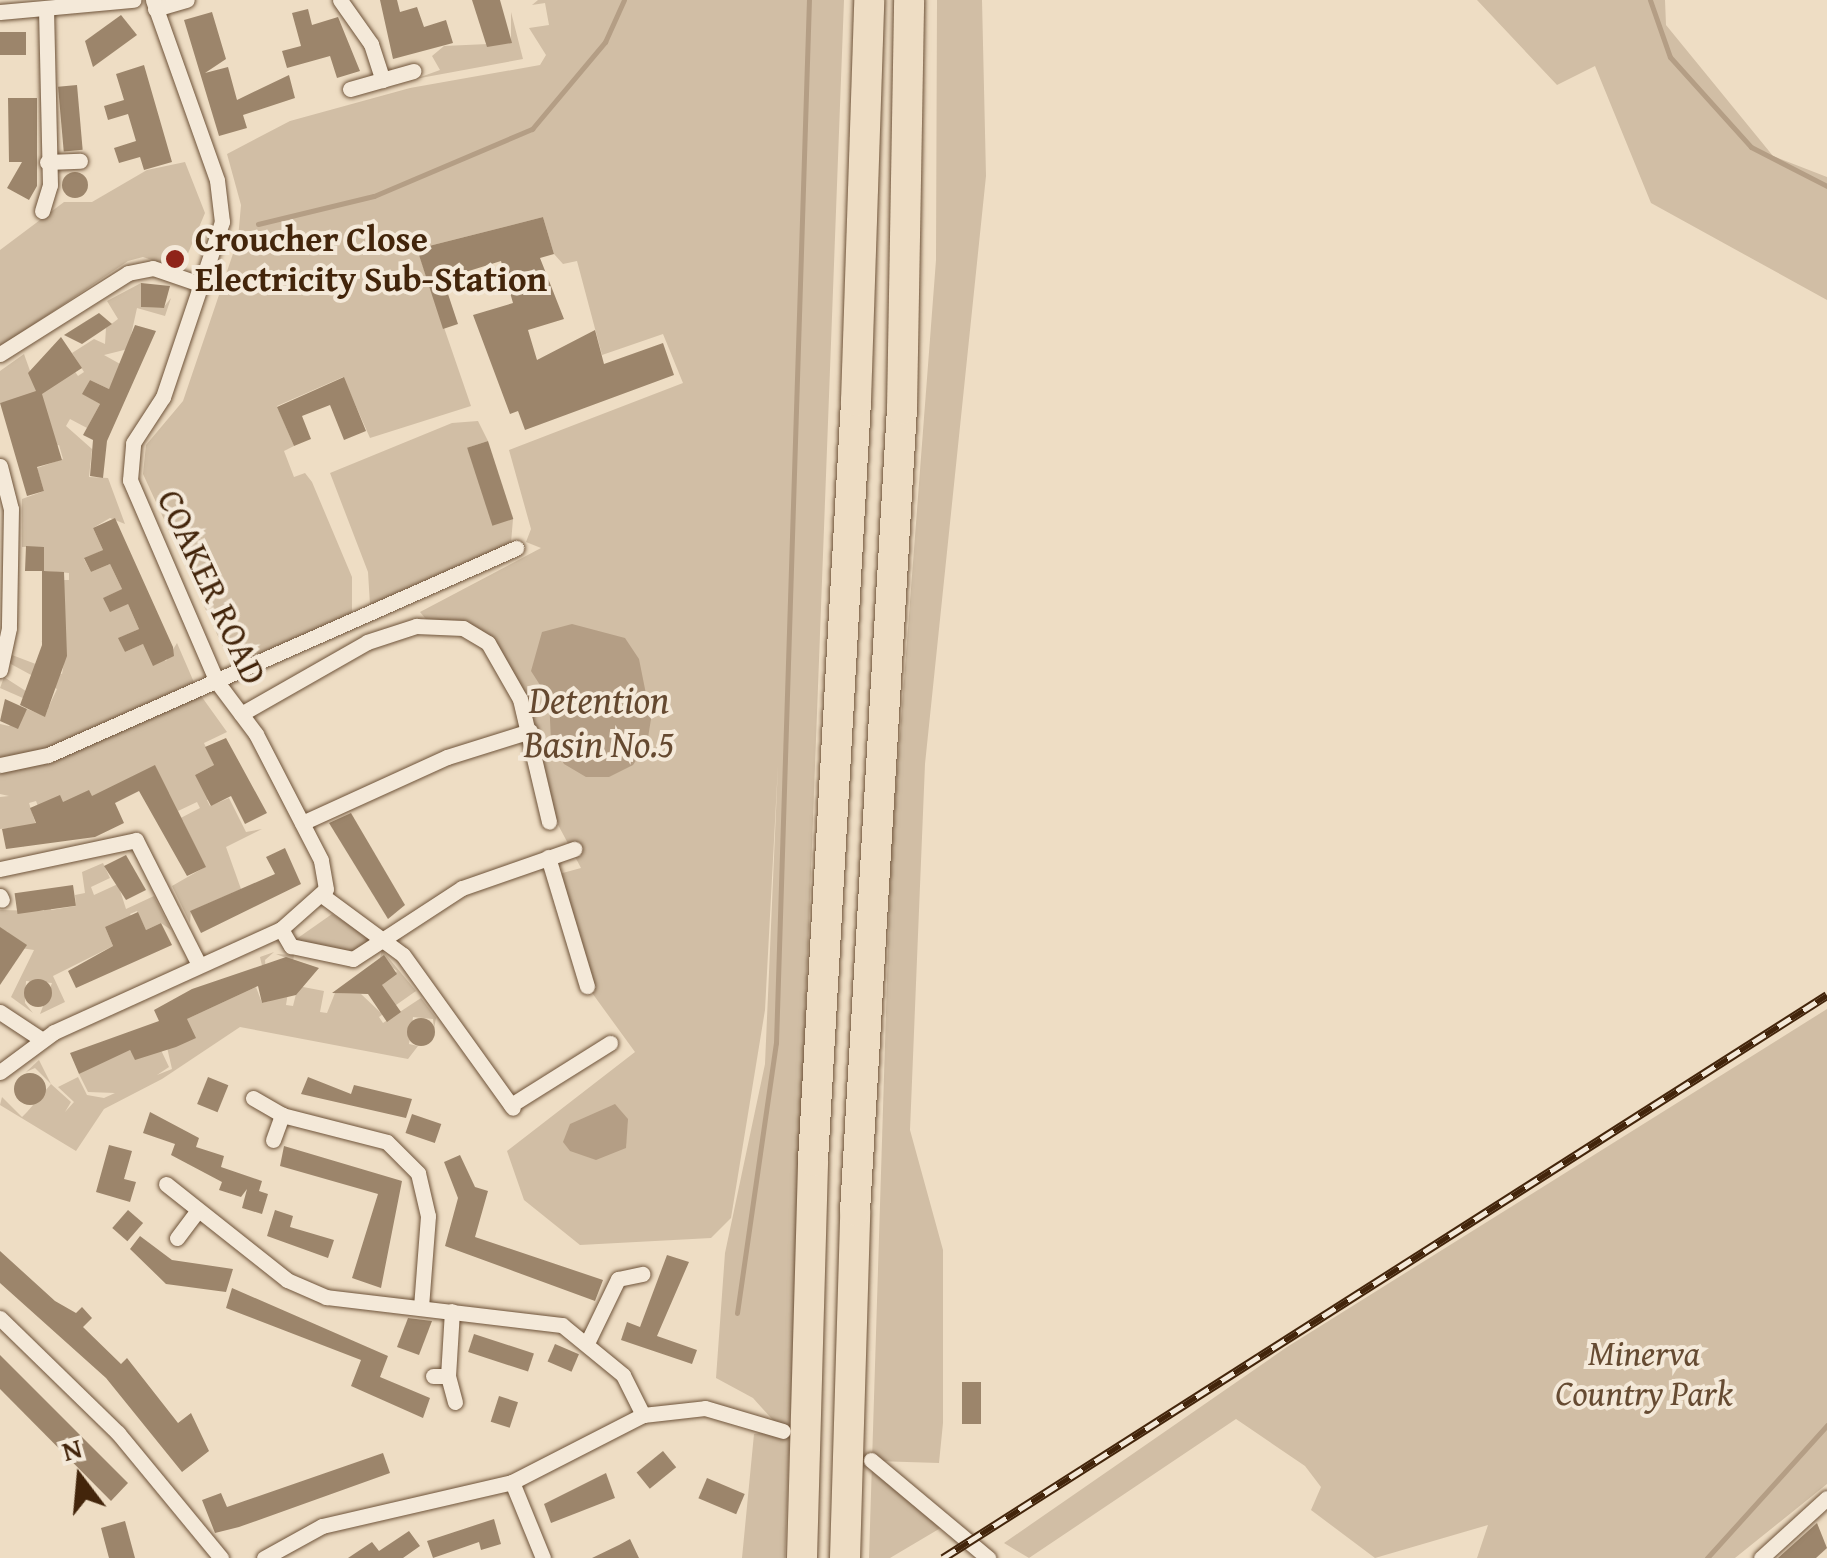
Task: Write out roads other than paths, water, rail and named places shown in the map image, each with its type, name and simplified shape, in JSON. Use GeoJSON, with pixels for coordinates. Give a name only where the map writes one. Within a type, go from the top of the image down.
{"type":"FeatureCollection","features":[{"type":"Feature","properties":{"kind":"highway"},"geometry":{"type":"LineString","coordinates":[[802,1558],[813,1161],[856,402],[869,0]]}},
{"type":"Feature","properties":{"kind":"highway"},"geometry":{"type":"LineString","coordinates":[[845,1558],[855,1211],[902,409],[909,0]]}},
{"type":"Feature","properties":{"kind":"street"},"geometry":{"type":"LineString","coordinates":[[0,12],[46,11],[132,0]]}},
{"type":"Feature","properties":{"kind":"street"},"geometry":{"type":"LineString","coordinates":[[154,5],[187,0]]}},
{"type":"Feature","properties":{"kind":"street"},"geometry":{"type":"LineString","coordinates":[[340,0],[372,44],[383,80]]}},
{"type":"Feature","properties":{"kind":"street","name":"COAKER ROAD"},"geometry":{"type":"LineString","coordinates":[[154,5],[220,192],[221,230],[170,381],[133,443],[129,470],[217,682],[241,714],[325,868],[323,896]]}},
{"type":"Feature","properties":{"kind":"street"},"geometry":{"type":"LineString","coordinates":[[42,211],[46,162],[46,11]]}},
{"type":"Feature","properties":{"kind":"street"},"geometry":{"type":"LineString","coordinates":[[350,89],[413,71]]}},
{"type":"Feature","properties":{"kind":"street"},"geometry":{"type":"LineString","coordinates":[[46,162],[80,161]]}},
{"type":"Feature","properties":{"kind":"street"},"geometry":{"type":"LineString","coordinates":[[0,354],[138,270],[200,284]]}},
{"type":"Feature","properties":{"kind":"street"},"geometry":{"type":"LineString","coordinates":[[0,466],[11,504],[0,670]]}},
{"type":"Feature","properties":{"kind":"street"},"geometry":{"type":"LineString","coordinates":[[0,765],[48,754],[516,548]]}},
{"type":"Feature","properties":{"kind":"street"},"geometry":{"type":"LineString","coordinates":[[241,714],[354,648],[416,626],[449,625],[491,647],[530,731],[548,822]]}},
{"type":"Feature","properties":{"kind":"street"},"geometry":{"type":"LineString","coordinates":[[302,822],[446,757],[530,731]]}},
{"type":"Feature","properties":{"kind":"street"},"geometry":{"type":"LineString","coordinates":[[0,869],[136,840],[198,963]]}},
{"type":"Feature","properties":{"kind":"street"},"geometry":{"type":"LineString","coordinates":[[281,929],[291,946],[342,959],[387,938],[462,888],[574,849]]}},
{"type":"Feature","properties":{"kind":"street"},"geometry":{"type":"LineString","coordinates":[[548,857],[587,986]]}},
{"type":"Feature","properties":{"kind":"street"},"geometry":{"type":"LineString","coordinates":[[0,1072],[41,1039],[198,963],[281,929],[323,896],[387,938],[512,1106],[610,1043]]}},
{"type":"Feature","properties":{"kind":"street"},"geometry":{"type":"LineString","coordinates":[[0,1012],[41,1039]]}},
{"type":"Feature","properties":{"kind":"street"},"geometry":{"type":"LineString","coordinates":[[253,1098],[282,1115],[387,1142],[418,1172],[428,1216],[421,1308]]}},
{"type":"Feature","properties":{"kind":"street"},"geometry":{"type":"LineString","coordinates":[[273,1140],[282,1115]]}},
{"type":"Feature","properties":{"kind":"street"},"geometry":{"type":"LineString","coordinates":[[166,1184],[288,1280],[326,1297],[535,1317],[588,1341],[623,1375],[643,1415]]}},
{"type":"Feature","properties":{"kind":"street"},"geometry":{"type":"LineString","coordinates":[[176,1238],[197,1212]]}},
{"type":"Feature","properties":{"kind":"street"},"geometry":{"type":"LineString","coordinates":[[588,1341],[618,1279],[642,1274]]}},
{"type":"Feature","properties":{"kind":"street"},"geometry":{"type":"LineString","coordinates":[[452,1311],[440,1376],[454,1402]]}},
{"type":"Feature","properties":{"kind":"street"},"geometry":{"type":"LineString","coordinates":[[0,1318],[118,1433],[221,1558]]}},
{"type":"Feature","properties":{"kind":"street"},"geometry":{"type":"LineString","coordinates":[[264,1558],[322,1526],[512,1482],[643,1415],[705,1408],[783,1431]]}},
{"type":"Feature","properties":{"kind":"street"},"geometry":{"type":"LineString","coordinates":[[871,1460],[988,1558]]}},
{"type":"Feature","properties":{"kind":"street"},"geometry":{"type":"LineString","coordinates":[[512,1482],[543,1558]]}},
{"type":"Feature","properties":{"kind":"street"},"geometry":{"type":"LineString","coordinates":[[1761,1558],[1827,1498]]}},
{"type":"Feature","properties":{"kind":"water","name":"Detention Basin No.5"},"geometry":{"type":"Polygon","coordinates":[[[572,624],[625,638],[639,659],[651,719],[647,744],[633,765],[609,777],[586,777],[564,764],[551,741],[549,699],[531,671],[542,632],[572,624]]]}},
{"type":"Feature","properties":{"kind":"water"},"geometry":{"type":"Polygon","coordinates":[[[615,1104],[628,1119],[626,1148],[596,1160],[570,1151],[563,1142],[570,1124],[615,1104]]]}},
{"type":"Feature","properties":{"kind":"waterway"},"geometry":{"type":"LineString","coordinates":[[258,224],[374,196],[532,129],[605,42],[624,0]]}},
{"type":"Feature","properties":{"kind":"waterway"},"geometry":{"type":"LineString","coordinates":[[737,1313],[776,1043],[809,0]]}},
{"type":"Feature","properties":{"kind":"waterway"},"geometry":{"type":"LineString","coordinates":[[1650,0],[1670,57],[1751,147],[1827,186]]}},
{"type":"Feature","properties":{"kind":"waterway"},"geometry":{"type":"LineString","coordinates":[[1707,1558],[1827,1425]]}},
{"type":"Feature","properties":{"kind":"railway"},"geometry":{"type":"LineString","coordinates":[[943,1558],[1827,995]]}},
{"type":"Feature","properties":{"kind":"place","name":"Croucher Close Electricity Sub-Station"},"geometry":{"type":"Point","coordinates":[175,259]}},
{"type":"Feature","properties":{"kind":"park label","name":"Minerva Country Park"},"geometry":{"type":"Point","coordinates":[1644,1373]}}]}
